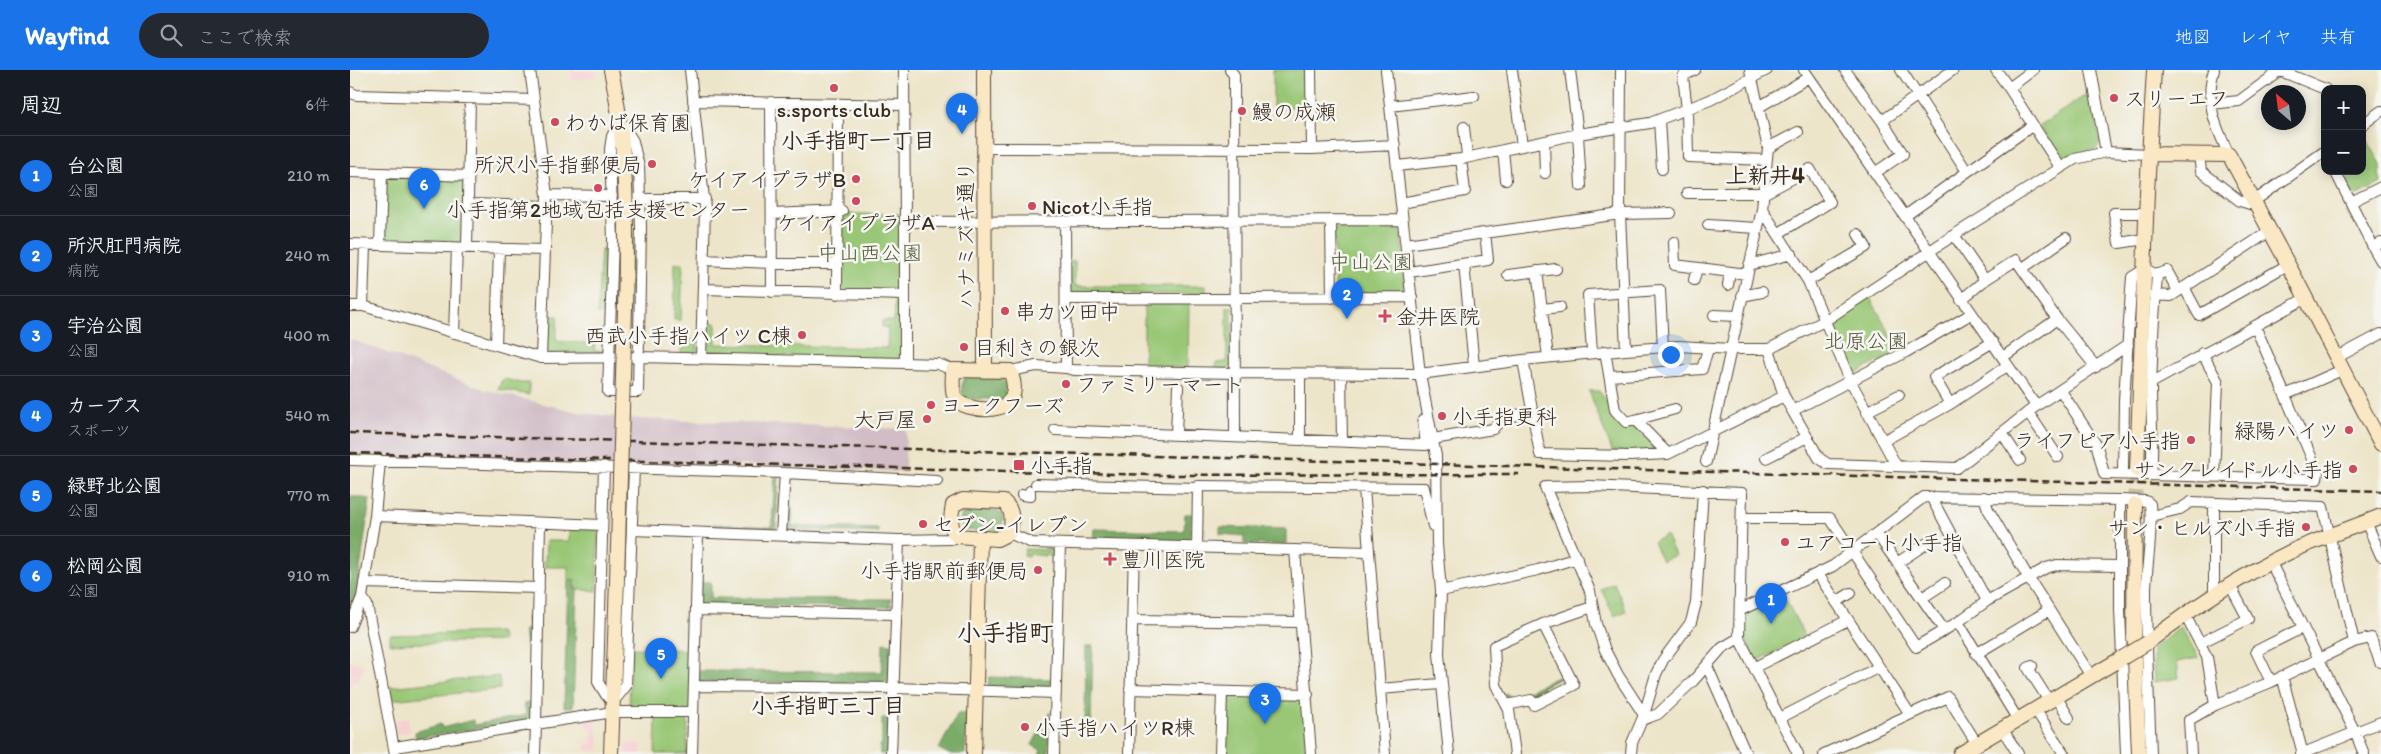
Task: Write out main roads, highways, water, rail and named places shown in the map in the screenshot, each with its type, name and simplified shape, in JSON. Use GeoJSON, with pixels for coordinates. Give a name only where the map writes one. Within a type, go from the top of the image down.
{"type":"FeatureCollection","features":[{"type":"Feature","properties":{"kind":"tunnel"},"geometry":{"type":"LineString","coordinates":[[2135,505],[2137,470]]}},
{"type":"Feature","properties":{"kind":"railway"},"geometry":{"type":"LineString","coordinates":[[350,433],[2381,491]]}},
{"type":"Feature","properties":{"kind":"railway"},"geometry":{"type":"LineString","coordinates":[[350,453],[1154,475],[1519,474]]}},
{"type":"Feature","properties":{"kind":"place","name":"s.sports club"},"geometry":{"type":"Point","coordinates":[834,88]}},
{"type":"Feature","properties":{"kind":"place","name":"スリーエフ"},"geometry":{"type":"Point","coordinates":[2114,98]}},
{"type":"Feature","properties":{"kind":"place","name":"鰻の成瀬"},"geometry":{"type":"Point","coordinates":[1242,111]}},
{"type":"Feature","properties":{"kind":"place","name":"わかば保育園"},"geometry":{"type":"Point","coordinates":[555,122]}},
{"type":"Feature","properties":{"kind":"place","name":"カーブス"},"geometry":{"type":"Point","coordinates":[962,134]}},
{"type":"Feature","properties":{"kind":"place","name":"所沢小手指郵便局"},"geometry":{"type":"Point","coordinates":[652,164]}},
{"type":"Feature","properties":{"kind":"place","name":"ケイアイプラザB"},"geometry":{"type":"Point","coordinates":[856,179]}},
{"type":"Feature","properties":{"kind":"place","name":"小手指第2地域包括支援センター"},"geometry":{"type":"Point","coordinates":[598,188]}},
{"type":"Feature","properties":{"kind":"place","name":"ケイアイプラザA"},"geometry":{"type":"Point","coordinates":[856,201]}},
{"type":"Feature","properties":{"kind":"place","name":"Nicot小手指"},"geometry":{"type":"Point","coordinates":[1032,206]}},
{"type":"Feature","properties":{"kind":"place","name":"松岡公園"},"geometry":{"type":"Point","coordinates":[424,209]}},
{"type":"Feature","properties":{"kind":"place","name":"串カツ田中"},"geometry":{"type":"Point","coordinates":[1005,311]}},
{"type":"Feature","properties":{"kind":"place","name":"金井医院"},"geometry":{"type":"Point","coordinates":[1385,316]}},
{"type":"Feature","properties":{"kind":"place","name":"所沢肛門病院"},"geometry":{"type":"Point","coordinates":[1347,319]}},
{"type":"Feature","properties":{"kind":"place","name":"西武小手指ハイツ C棟"},"geometry":{"type":"Point","coordinates":[802,335]}},
{"type":"Feature","properties":{"kind":"place","name":"目利きの銀次"},"geometry":{"type":"Point","coordinates":[964,347]}},
{"type":"Feature","properties":{"kind":"place","name":"ファミリーマート"},"geometry":{"type":"Point","coordinates":[1066,384]}},
{"type":"Feature","properties":{"kind":"place","name":"ヨークフーズ"},"geometry":{"type":"Point","coordinates":[931,405]}},
{"type":"Feature","properties":{"kind":"place","name":"小手指更科"},"geometry":{"type":"Point","coordinates":[1442,416]}},
{"type":"Feature","properties":{"kind":"place","name":"大戸屋"},"geometry":{"type":"Point","coordinates":[927,419]}},
{"type":"Feature","properties":{"kind":"place","name":"緑陽ハイツ"},"geometry":{"type":"Point","coordinates":[2349,430]}},
{"type":"Feature","properties":{"kind":"place","name":"ライフピア小手指"},"geometry":{"type":"Point","coordinates":[2191,440]}},
{"type":"Feature","properties":{"kind":"place","name":"小手指"},"geometry":{"type":"Point","coordinates":[1019,465]}},
{"type":"Feature","properties":{"kind":"place","name":"サンクレイドル小手指"},"geometry":{"type":"Point","coordinates":[2353,469]}},
{"type":"Feature","properties":{"kind":"place","name":"セブン-イレブン"},"geometry":{"type":"Point","coordinates":[923,524]}},
{"type":"Feature","properties":{"kind":"place","name":"サン・ヒルズ小手指"},"geometry":{"type":"Point","coordinates":[2306,527]}},
{"type":"Feature","properties":{"kind":"place","name":"ユアコート小手指"},"geometry":{"type":"Point","coordinates":[1785,542]}},
{"type":"Feature","properties":{"kind":"place","name":"豊川医院"},"geometry":{"type":"Point","coordinates":[1110,559]}},
{"type":"Feature","properties":{"kind":"place","name":"小手指駅前郵便局"},"geometry":{"type":"Point","coordinates":[1038,570]}},
{"type":"Feature","properties":{"kind":"place","name":"台公園"},"geometry":{"type":"Point","coordinates":[1771,624]}},
{"type":"Feature","properties":{"kind":"place","name":"緑野北公園"},"geometry":{"type":"Point","coordinates":[661,679]}},
{"type":"Feature","properties":{"kind":"place","name":"宇治公園"},"geometry":{"type":"Point","coordinates":[1265,724]}},
{"type":"Feature","properties":{"kind":"place","name":"小手指ハイツR棟"},"geometry":{"type":"Point","coordinates":[1025,727]}},
{"type":"Feature","properties":{"kind":"district","name":"小手指町一丁目"},"geometry":{"type":"Point","coordinates":[858,140]}},
{"type":"Feature","properties":{"kind":"district","name":"上新井4"},"geometry":{"type":"Point","coordinates":[1765,175]}},
{"type":"Feature","properties":{"kind":"district","name":"小手指町"},"geometry":{"type":"Point","coordinates":[1005,632]}},
{"type":"Feature","properties":{"kind":"district","name":"小手指町三丁目"},"geometry":{"type":"Point","coordinates":[828,705]}},
{"type":"Feature","properties":{"kind":"park label","name":"中山西公園"},"geometry":{"type":"Point","coordinates":[870,252]}},
{"type":"Feature","properties":{"kind":"park label","name":"中山公園"},"geometry":{"type":"Point","coordinates":[1371,261]}},
{"type":"Feature","properties":{"kind":"park label","name":"北原公園"},"geometry":{"type":"Point","coordinates":[1866,340]}}]}
